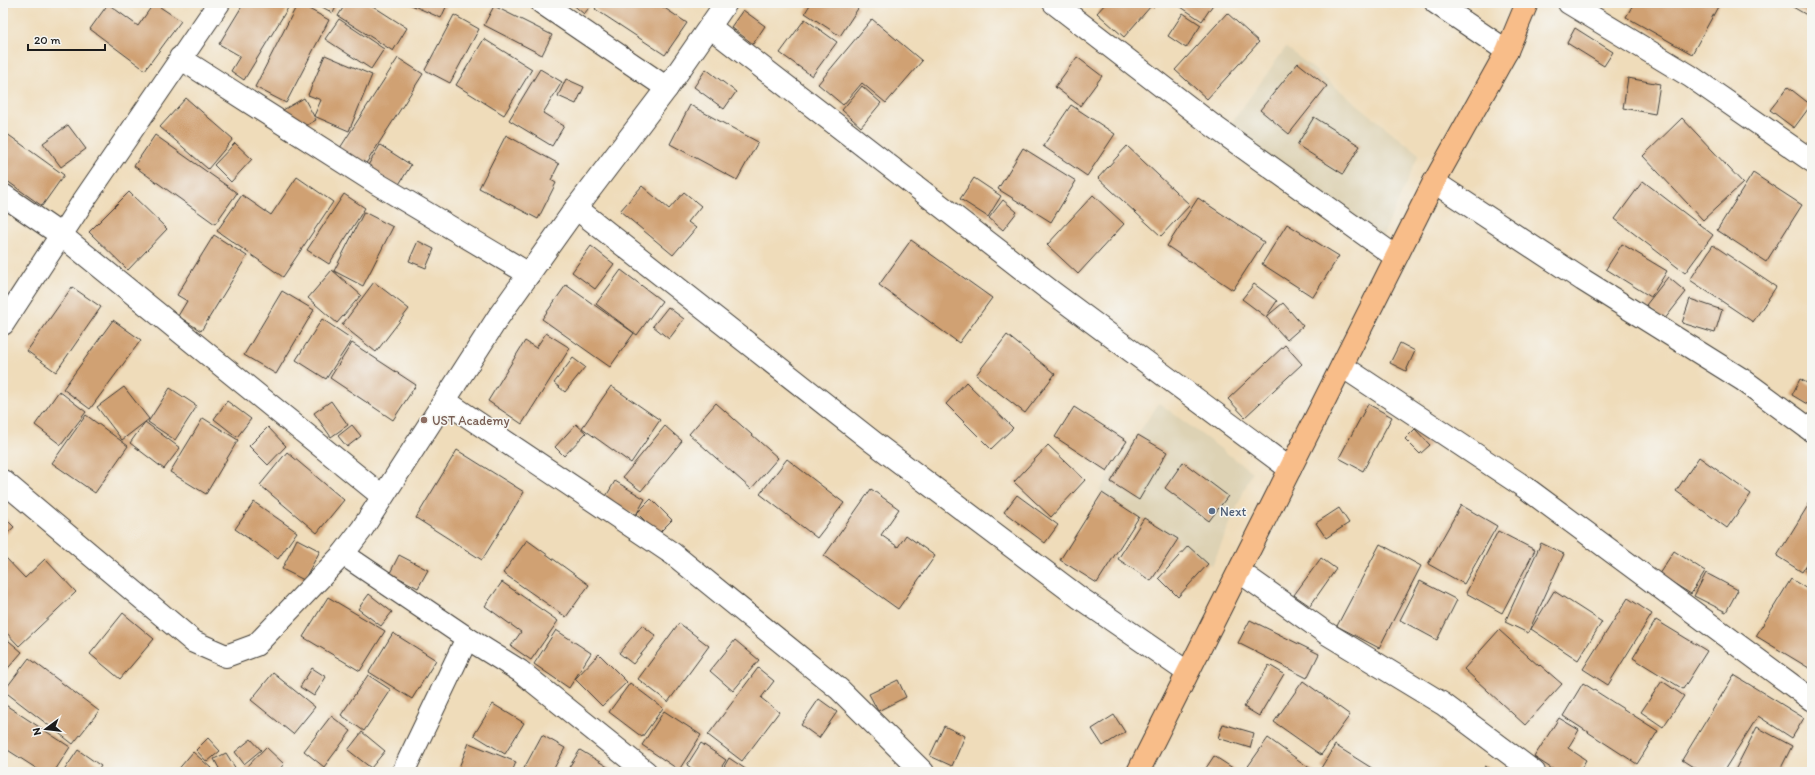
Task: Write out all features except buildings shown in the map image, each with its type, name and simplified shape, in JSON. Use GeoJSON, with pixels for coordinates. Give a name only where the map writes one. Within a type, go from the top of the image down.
{"type":"FeatureCollection","features":[{"type":"Feature","properties":{"kind":"main road"},"geometry":{"type":"LineString","coordinates":[[1138,772],[1187,672],[1240,572],[1434,182],[1507,51],[1527,3]]}},
{"type":"Feature","properties":{"kind":"street"},"geometry":{"type":"LineString","coordinates":[[3,324],[180,58],[219,3]]}},
{"type":"Feature","properties":{"kind":"street"},"geometry":{"type":"LineString","coordinates":[[542,3],[667,88]]}},
{"type":"Feature","properties":{"kind":"street"},"geometry":{"type":"LineString","coordinates":[[3,481],[194,642],[226,656],[256,645],[343,554],[362,529],[499,316],[576,208],[667,88],[726,3]]}},
{"type":"Feature","properties":{"kind":"street"},"geometry":{"type":"LineString","coordinates":[[1054,3],[1212,125],[1396,257]]}},
{"type":"Feature","properties":{"kind":"street"},"geometry":{"type":"LineString","coordinates":[[1436,3],[1507,51]]}},
{"type":"Feature","properties":{"kind":"street"},"geometry":{"type":"LineString","coordinates":[[1569,3],[1690,76],[1812,161]]}},
{"type":"Feature","properties":{"kind":"street"},"geometry":{"type":"LineString","coordinates":[[710,27],[1052,292],[1290,469]]}},
{"type":"Feature","properties":{"kind":"street"},"geometry":{"type":"LineString","coordinates":[[180,58],[376,183],[529,274]]}},
{"type":"Feature","properties":{"kind":"street"},"geometry":{"type":"LineString","coordinates":[[1434,182],[1583,280],[1743,380],[1812,431]]}},
{"type":"Feature","properties":{"kind":"street"},"geometry":{"type":"LineString","coordinates":[[3,195],[61,235],[382,496]]}},
{"type":"Feature","properties":{"kind":"street"},"geometry":{"type":"LineString","coordinates":[[576,208],[873,442],[1080,598],[1187,672]]}},
{"type":"Feature","properties":{"kind":"street"},"geometry":{"type":"LineString","coordinates":[[1342,366],[1526,488],[1812,700]]}},
{"type":"Feature","properties":{"kind":"street"},"geometry":{"type":"LineString","coordinates":[[445,401],[672,554],[839,689],[923,772]]}},
{"type":"Feature","properties":{"kind":"street"},"geometry":{"type":"LineString","coordinates":[[343,554],[467,638],[520,671],[646,772]]}},
{"type":"Feature","properties":{"kind":"street"},"geometry":{"type":"LineString","coordinates":[[1240,572],[1326,633],[1443,704],[1534,772]]}},
{"type":"Feature","properties":{"kind":"street"},"geometry":{"type":"LineString","coordinates":[[403,772],[467,638]]}},
{"type":"Feature","properties":{"kind":"shaded area"},"geometry":{"type":"Polygon","coordinates":[[[1286,47],[1419,154],[1382,238],[1227,129],[1286,47]]]}},
{"type":"Feature","properties":{"kind":"shaded area"},"geometry":{"type":"Polygon","coordinates":[[[1159,403],[1252,472],[1212,566],[1099,491],[1159,403]]]}},
{"type":"Feature","properties":{"kind":"place","name":"UST Academy"},"geometry":{"type":"Point","coordinates":[424,420]}},
{"type":"Feature","properties":{"kind":"place","name":"Next"},"geometry":{"type":"Point","coordinates":[1212,511]}}]}
